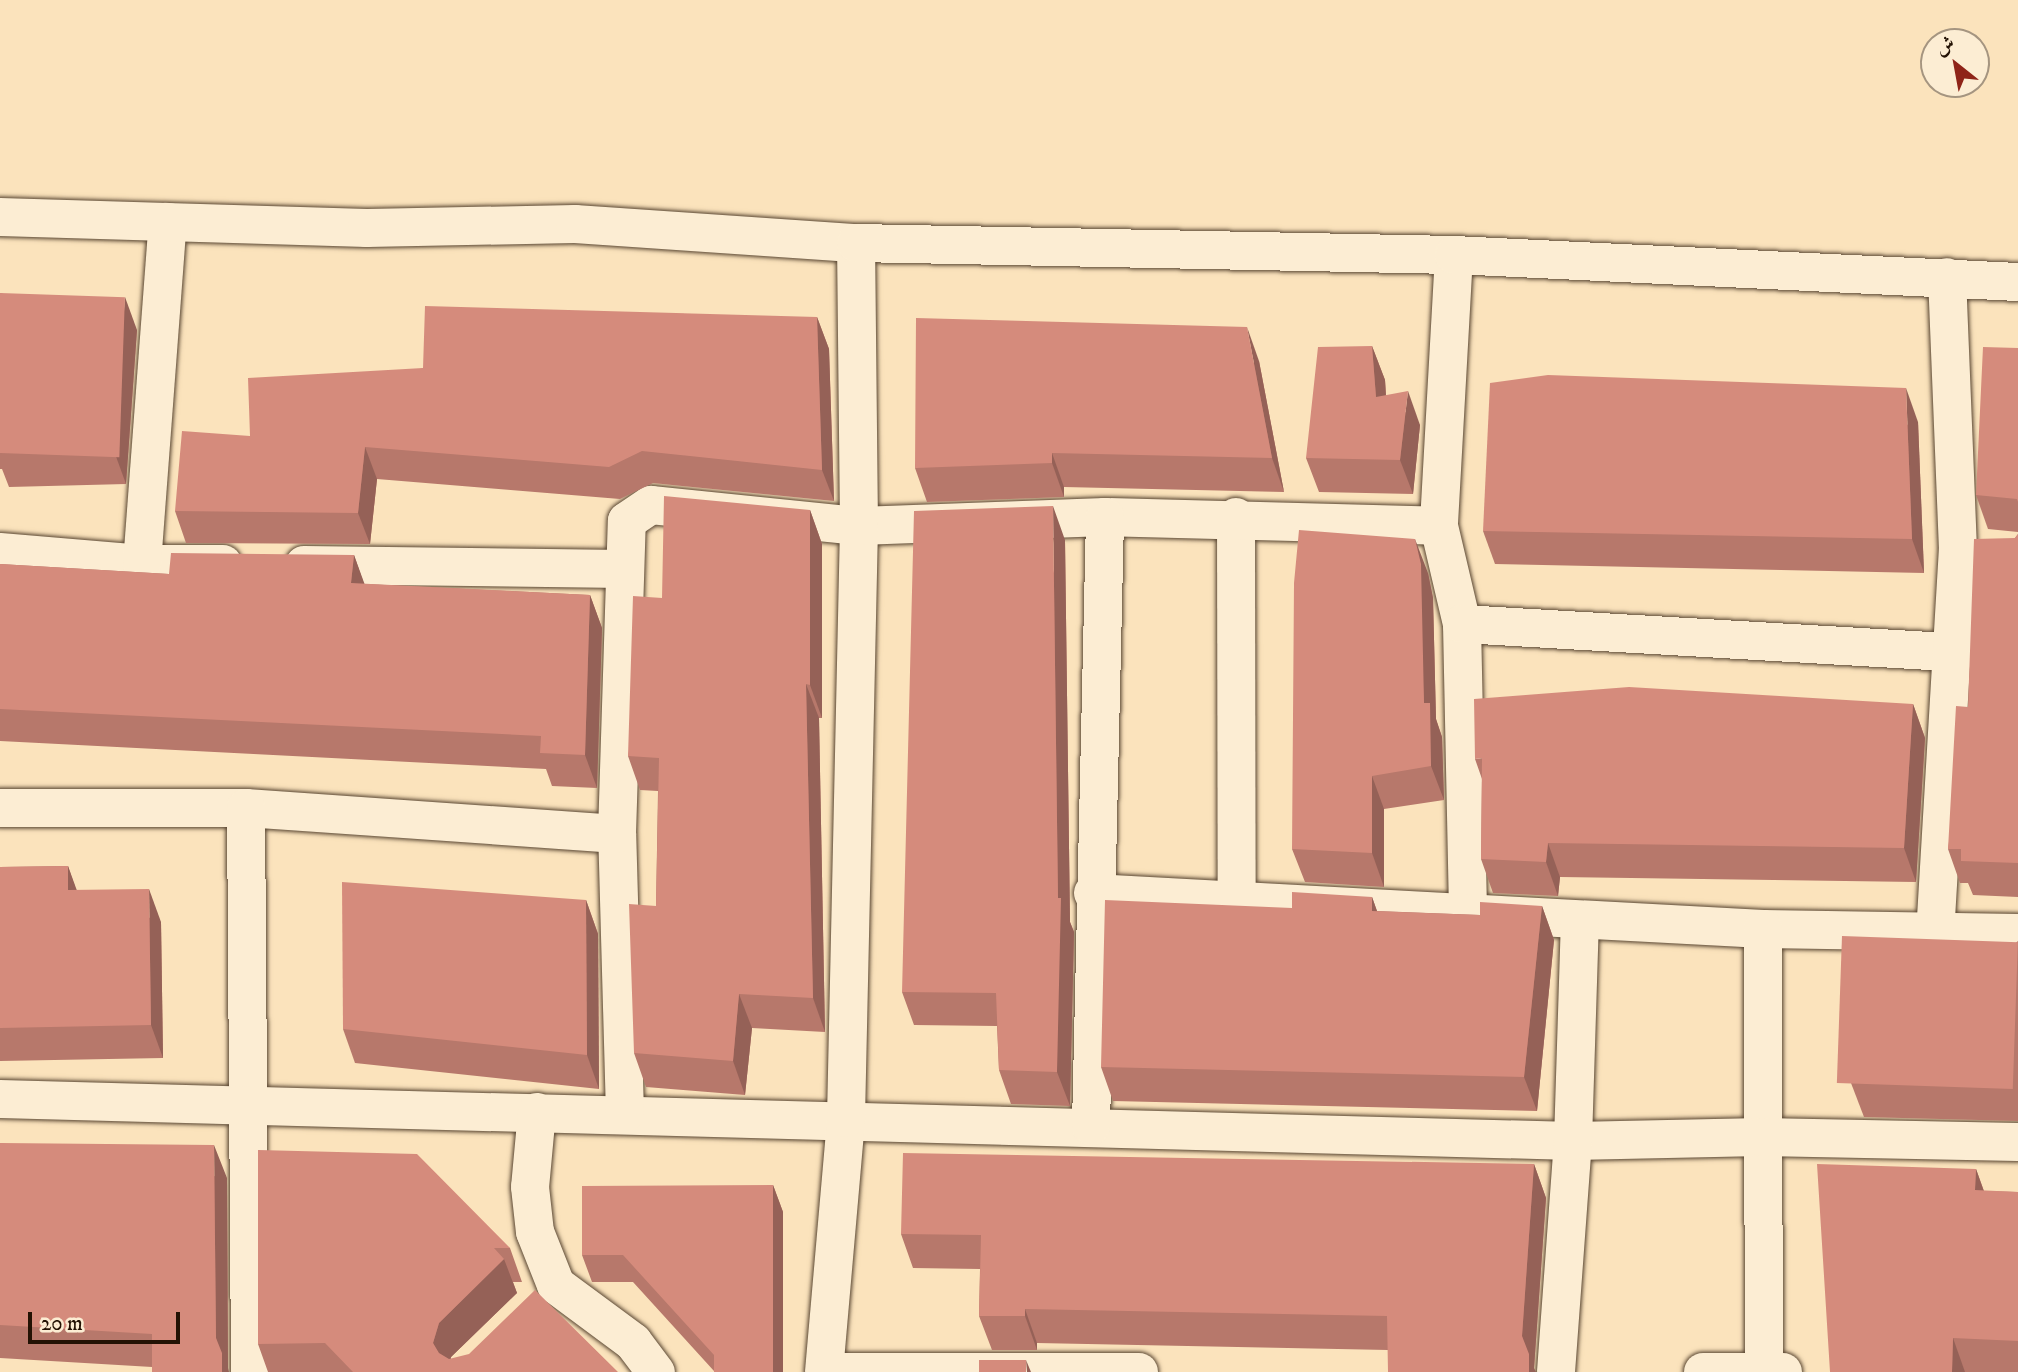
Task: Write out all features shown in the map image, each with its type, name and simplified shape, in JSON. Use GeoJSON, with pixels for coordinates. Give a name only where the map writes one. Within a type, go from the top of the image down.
{"type":"FeatureCollection","features":[{"type":"Feature","properties":{"kind":"street"},"geometry":{"type":"LineString","coordinates":[[0,217],[367,228],[575,224],[856,243],[1454,255],[2018,282]]}},
{"type":"Feature","properties":{"kind":"street"},"geometry":{"type":"LineString","coordinates":[[142,564],[168,222]]}},
{"type":"Feature","properties":{"kind":"street"},"geometry":{"type":"LineString","coordinates":[[824,1372],[846,1118],[859,526],[856,243]]}},
{"type":"Feature","properties":{"kind":"street"},"geometry":{"type":"LineString","coordinates":[[1454,255],[1439,526],[1462,624],[1468,915]]}},
{"type":"Feature","properties":{"kind":"street"},"geometry":{"type":"LineString","coordinates":[[1935,935],[1952,652],[1976,551],[1947,277]]}},
{"type":"Feature","properties":{"kind":"street"},"geometry":{"type":"LineString","coordinates":[[625,1114],[617,834],[627,521],[651,505],[859,526],[1105,517],[1236,517],[1439,526]]}},
{"type":"Feature","properties":{"kind":"street"},"geometry":{"type":"LineString","coordinates":[[1091,1126],[1093,893],[1105,517]]}},
{"type":"Feature","properties":{"kind":"street"},"geometry":{"type":"LineString","coordinates":[[1236,517],[1237,901]]}},
{"type":"Feature","properties":{"kind":"street"},"geometry":{"type":"LineString","coordinates":[[0,552],[142,564],[624,569]]}},
{"type":"Feature","properties":{"kind":"street"},"geometry":{"type":"LineString","coordinates":[[1462,624],[1952,652]]}},
{"type":"Feature","properties":{"kind":"street"},"geometry":{"type":"LineString","coordinates":[[0,808],[246,808],[617,834]]}},
{"type":"Feature","properties":{"kind":"street"},"geometry":{"type":"LineString","coordinates":[[246,808],[250,1372]]}},
{"type":"Feature","properties":{"kind":"street"},"geometry":{"type":"LineString","coordinates":[[1093,893],[1763,929],[1935,935],[2018,933]]}},
{"type":"Feature","properties":{"kind":"street"},"geometry":{"type":"LineString","coordinates":[[1556,1372],[1573,1140],[1580,921]]}},
{"type":"Feature","properties":{"kind":"street"},"geometry":{"type":"LineString","coordinates":[[1703,1372],[1773,1371],[1762,1137],[1763,929]]}},
{"type":"Feature","properties":{"kind":"street"},"geometry":{"type":"LineString","coordinates":[[0,1099],[846,1118],[1573,1140],[1762,1137],[2018,1142]]}},
{"type":"Feature","properties":{"kind":"street"},"geometry":{"type":"LineString","coordinates":[[537,1112],[530,1187],[534,1232],[556,1285],[633,1342],[656,1372]]}},
{"type":"Feature","properties":{"kind":"street"},"geometry":{"type":"LineString","coordinates":[[529,1312],[556,1285]]}},
{"type":"Feature","properties":{"kind":"street"},"geometry":{"type":"LineString","coordinates":[[831,1372],[1139,1372]]}},
{"type":"Feature","properties":{"kind":"building"},"geometry":{"type":"Polygon","coordinates":[[[0,293],[125,297],[119,457],[0,453],[0,293]]]}},
{"type":"Feature","properties":{"kind":"building"},"geometry":{"type":"Polygon","coordinates":[[[425,306],[817,317],[822,470],[642,451],[609,467],[365,447],[358,513],[175,511],[182,431],[250,436],[248,378],[423,368],[425,306]]]}},
{"type":"Feature","properties":{"kind":"building"},"geometry":{"type":"Polygon","coordinates":[[[916,318],[1247,327],[1272,458],[1052,453],[1052,463],[915,468],[916,318]]]}},
{"type":"Feature","properties":{"kind":"building"},"geometry":{"type":"Polygon","coordinates":[[[1372,346],[1376,397],[1408,391],[1400,460],[1306,458],[1318,347],[1372,346]]]}},
{"type":"Feature","properties":{"kind":"building"},"geometry":{"type":"Polygon","coordinates":[[[1983,347],[2018,348],[2018,502],[2017,499],[1976,495],[1983,347]]]}},
{"type":"Feature","properties":{"kind":"building"},"geometry":{"type":"Polygon","coordinates":[[[1548,375],[1906,388],[1912,539],[1483,531],[1490,383],[1548,375]]]}},
{"type":"Feature","properties":{"kind":"building"},"geometry":{"type":"Polygon","coordinates":[[[664,496],[810,510],[810,685],[806,684],[813,998],[739,994],[733,1061],[634,1053],[629,904],[656,906],[659,758],[628,756],[633,596],[662,598],[664,496]]]}},
{"type":"Feature","properties":{"kind":"building"},"geometry":{"type":"Polygon","coordinates":[[[1053,506],[1058,898],[1061,898],[1057,1072],[999,1070],[996,993],[902,992],[914,511],[1053,506]]]}},
{"type":"Feature","properties":{"kind":"building"},"geometry":{"type":"Polygon","coordinates":[[[1299,530],[1415,539],[1421,564],[1424,703],[1430,703],[1431,766],[1372,776],[1372,853],[1292,849],[1294,583],[1299,530]]]}},
{"type":"Feature","properties":{"kind":"building"},"geometry":{"type":"Polygon","coordinates":[[[2018,534],[2018,863],[1961,861],[1961,849],[1948,849],[1956,706],[1968,707],[1974,539],[2015,538],[2018,534]]]}},
{"type":"Feature","properties":{"kind":"building"},"geometry":{"type":"Polygon","coordinates":[[[171,553],[354,555],[351,583],[590,595],[585,755],[540,753],[541,736],[0,709],[0,564],[169,574],[171,553]]]}},
{"type":"Feature","properties":{"kind":"building"},"geometry":{"type":"Polygon","coordinates":[[[1629,687],[1913,704],[1904,848],[1548,843],[1546,862],[1481,859],[1482,758],[1475,759],[1474,699],[1629,687]]]}},
{"type":"Feature","properties":{"kind":"building"},"geometry":{"type":"Polygon","coordinates":[[[68,866],[68,890],[149,889],[151,1025],[0,1028],[0,867],[68,866]]]}},
{"type":"Feature","properties":{"kind":"building"},"geometry":{"type":"Polygon","coordinates":[[[342,882],[586,900],[587,1055],[343,1029],[342,882]]]}},
{"type":"Feature","properties":{"kind":"building"},"geometry":{"type":"Polygon","coordinates":[[[1292,892],[1372,897],[1372,911],[1480,915],[1480,902],[1542,906],[1524,1077],[1101,1067],[1105,900],[1292,908],[1292,892]]]}},
{"type":"Feature","properties":{"kind":"building"},"geometry":{"type":"Polygon","coordinates":[[[1842,936],[2018,942],[2013,1089],[1837,1083],[1842,936]]]}},
{"type":"Feature","properties":{"kind":"building"},"geometry":{"type":"Polygon","coordinates":[[[0,1143],[214,1145],[216,1338],[222,1353],[222,1372],[152,1372],[152,1334],[0,1325],[0,1143]]]}},
{"type":"Feature","properties":{"kind":"building"},"geometry":{"type":"Polygon","coordinates":[[[258,1150],[417,1154],[510,1248],[494,1248],[504,1259],[439,1323],[433,1343],[439,1353],[449,1359],[469,1354],[535,1290],[618,1372],[353,1372],[325,1343],[258,1344],[258,1150]]]}},
{"type":"Feature","properties":{"kind":"building"},"geometry":{"type":"Polygon","coordinates":[[[903,1153],[1534,1164],[1522,1336],[1529,1354],[1529,1372],[1388,1372],[1387,1316],[1025,1309],[1025,1316],[979,1316],[981,1235],[901,1234],[903,1153]]]}},
{"type":"Feature","properties":{"kind":"building"},"geometry":{"type":"Polygon","coordinates":[[[1817,1164],[1976,1169],[1975,1190],[2018,1192],[2018,1341],[1953,1338],[1952,1372],[1830,1372],[1817,1164]]]}},
{"type":"Feature","properties":{"kind":"building"},"geometry":{"type":"Polygon","coordinates":[[[773,1185],[773,1372],[714,1372],[714,1355],[623,1255],[582,1255],[582,1186],[773,1185]]]}},
{"type":"Feature","properties":{"kind":"building"},"geometry":{"type":"Polygon","coordinates":[[[979,1360],[1026,1360],[1026,1372],[979,1372],[979,1360]]]}}]}
